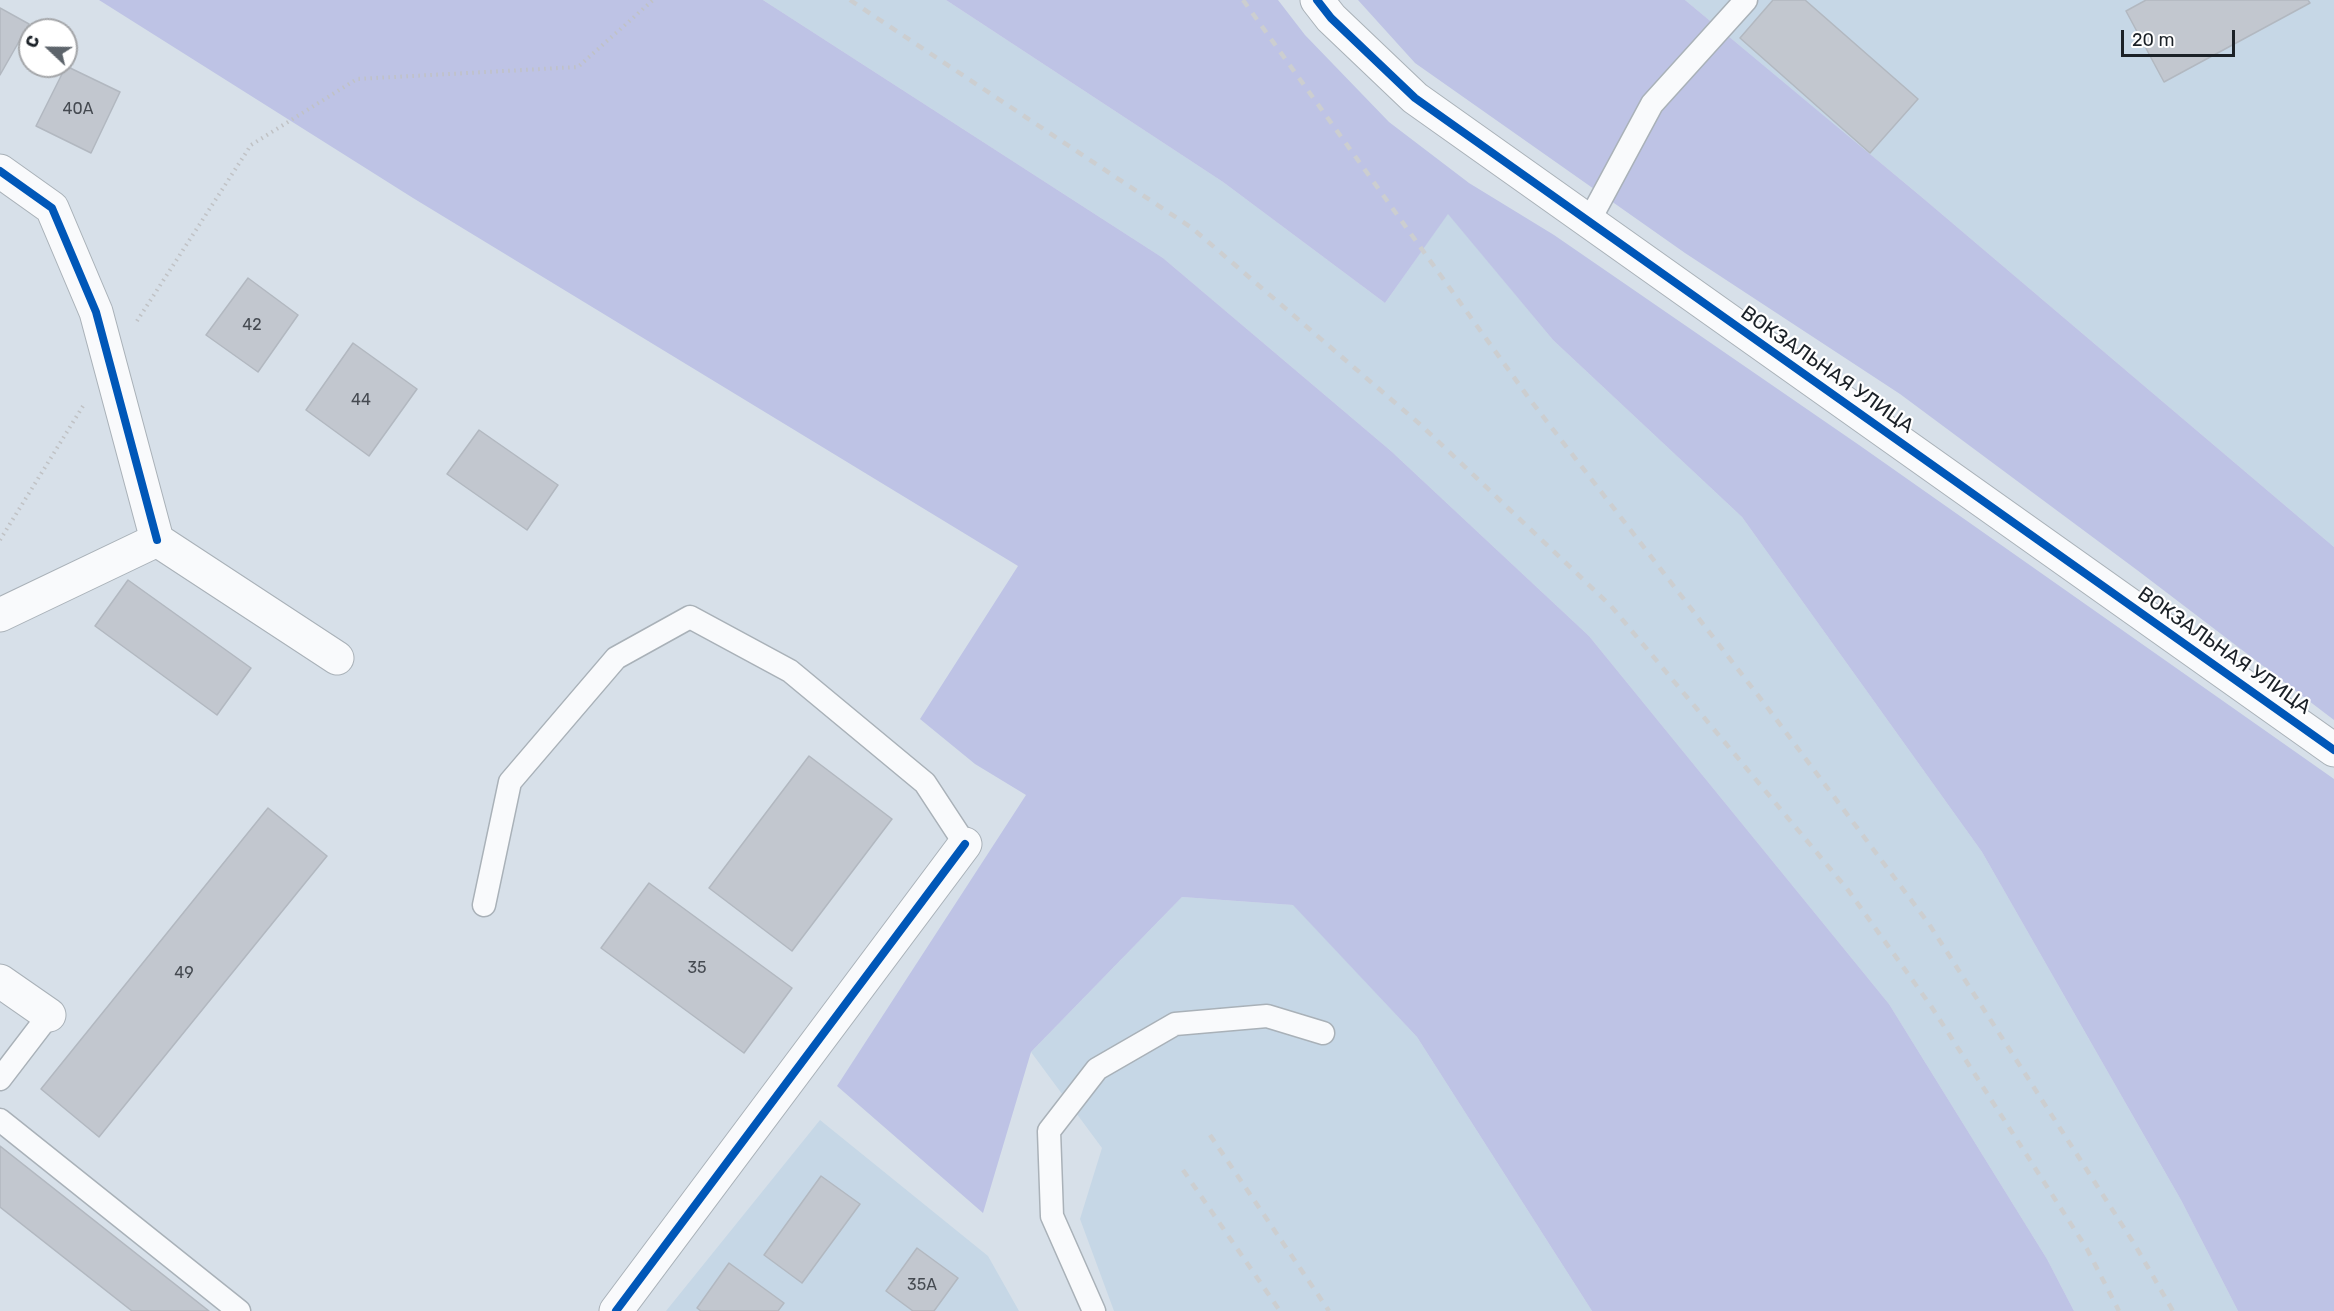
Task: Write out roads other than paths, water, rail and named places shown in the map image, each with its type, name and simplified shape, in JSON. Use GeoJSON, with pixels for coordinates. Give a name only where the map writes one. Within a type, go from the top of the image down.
{"type":"FeatureCollection","features":[{"type":"Feature","properties":{"kind":"street","name":"ВОКЗАЛЬНАЯ УЛИЦА"},"geometry":{"type":"LineString","coordinates":[[1317,0],[1331,18],[1415,98],[2334,750]]}},
{"type":"Feature","properties":{"kind":"street"},"geometry":{"type":"LineString","coordinates":[[0,171],[52,208],[96,312],[157,540],[338,658]]}},
{"type":"Feature","properties":{"kind":"street"},"geometry":{"type":"LineString","coordinates":[[0,615],[157,540]]}},
{"type":"Feature","properties":{"kind":"street"},"geometry":{"type":"LineString","coordinates":[[616,1311],[965,844]]}},
{"type":"Feature","properties":{"kind":"street"},"geometry":{"type":"LineString","coordinates":[[0,981],[49,1016]]}},
{"type":"Feature","properties":{"kind":"lane"},"geometry":{"type":"LineString","coordinates":[[1588,221],[1652,104],[1746,0]]}},
{"type":"Feature","properties":{"kind":"lane"},"geometry":{"type":"LineString","coordinates":[[484,905],[510,782],[616,658],[690,616],[790,671],[898,760],[925,783],[965,844]]}},
{"type":"Feature","properties":{"kind":"lane"},"geometry":{"type":"LineString","coordinates":[[0,1079],[49,1016]]}},
{"type":"Feature","properties":{"kind":"lane"},"geometry":{"type":"LineString","coordinates":[[1094,1311],[1052,1216],[1049,1131],[1097,1070],[1175,1024],[1267,1016],[1323,1034]]}},
{"type":"Feature","properties":{"kind":"lane"},"geometry":{"type":"LineString","coordinates":[[0,1120],[239,1311]]}},
{"type":"Feature","properties":{"kind":"railway"},"geometry":{"type":"LineString","coordinates":[[850,0],[1192,228],[1422,426],[1611,606],[1848,890],[1931,1006],[2087,1249],[2119,1311]]}},
{"type":"Feature","properties":{"kind":"railway"},"geometry":{"type":"LineString","coordinates":[[1243,0],[1528,397],[1767,707],[1929,924],[2135,1245],[2173,1311]]}},
{"type":"Feature","properties":{"kind":"railway"},"geometry":{"type":"LineString","coordinates":[[1210,1135],[1329,1311]]}},
{"type":"Feature","properties":{"kind":"railway"},"geometry":{"type":"LineString","coordinates":[[1183,1170],[1280,1311]]}}]}
